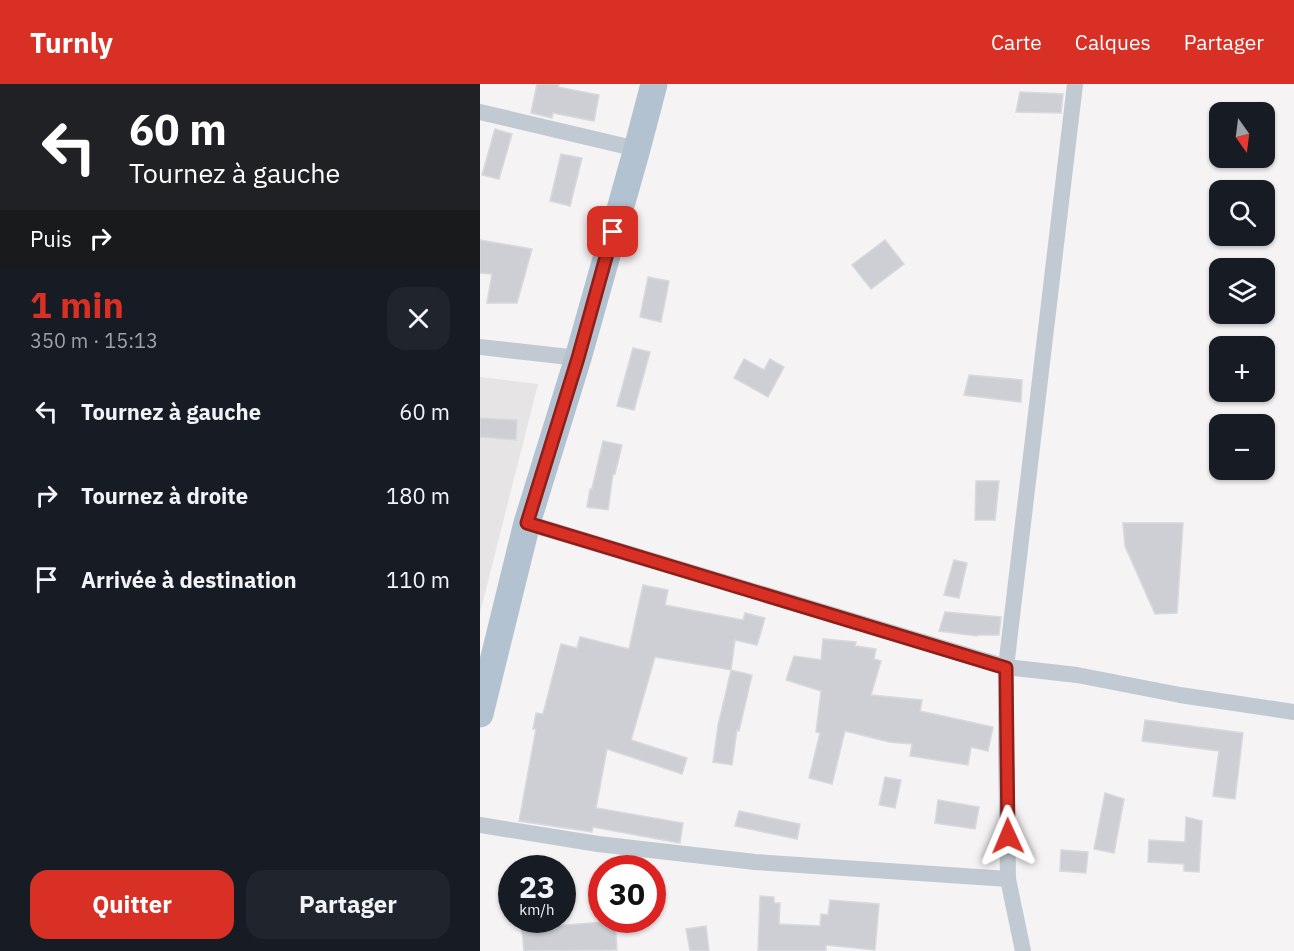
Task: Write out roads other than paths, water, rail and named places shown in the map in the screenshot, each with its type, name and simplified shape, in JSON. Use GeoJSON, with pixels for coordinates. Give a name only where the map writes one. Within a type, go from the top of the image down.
{"type":"FeatureCollection","features":[{"type":"Feature","properties":{"kind":"main road"},"geometry":{"type":"LineString","coordinates":[[480,714],[527,523],[578,358],[654,84]]}},
{"type":"Feature","properties":{"kind":"street"},"geometry":{"type":"LineString","coordinates":[[1023,951],[1008,879],[1006,668],[1075,84]]}},
{"type":"Feature","properties":{"kind":"street"},"geometry":{"type":"LineString","coordinates":[[480,112],[637,149]]}},
{"type":"Feature","properties":{"kind":"street"},"geometry":{"type":"LineString","coordinates":[[480,347],[578,358]]}},
{"type":"Feature","properties":{"kind":"street"},"geometry":{"type":"LineString","coordinates":[[527,523],[1006,668],[1077,675],[1180,695],[1294,712]]}},
{"type":"Feature","properties":{"kind":"street"},"geometry":{"type":"LineString","coordinates":[[480,825],[598,844],[755,862],[1008,879]]}}]}
